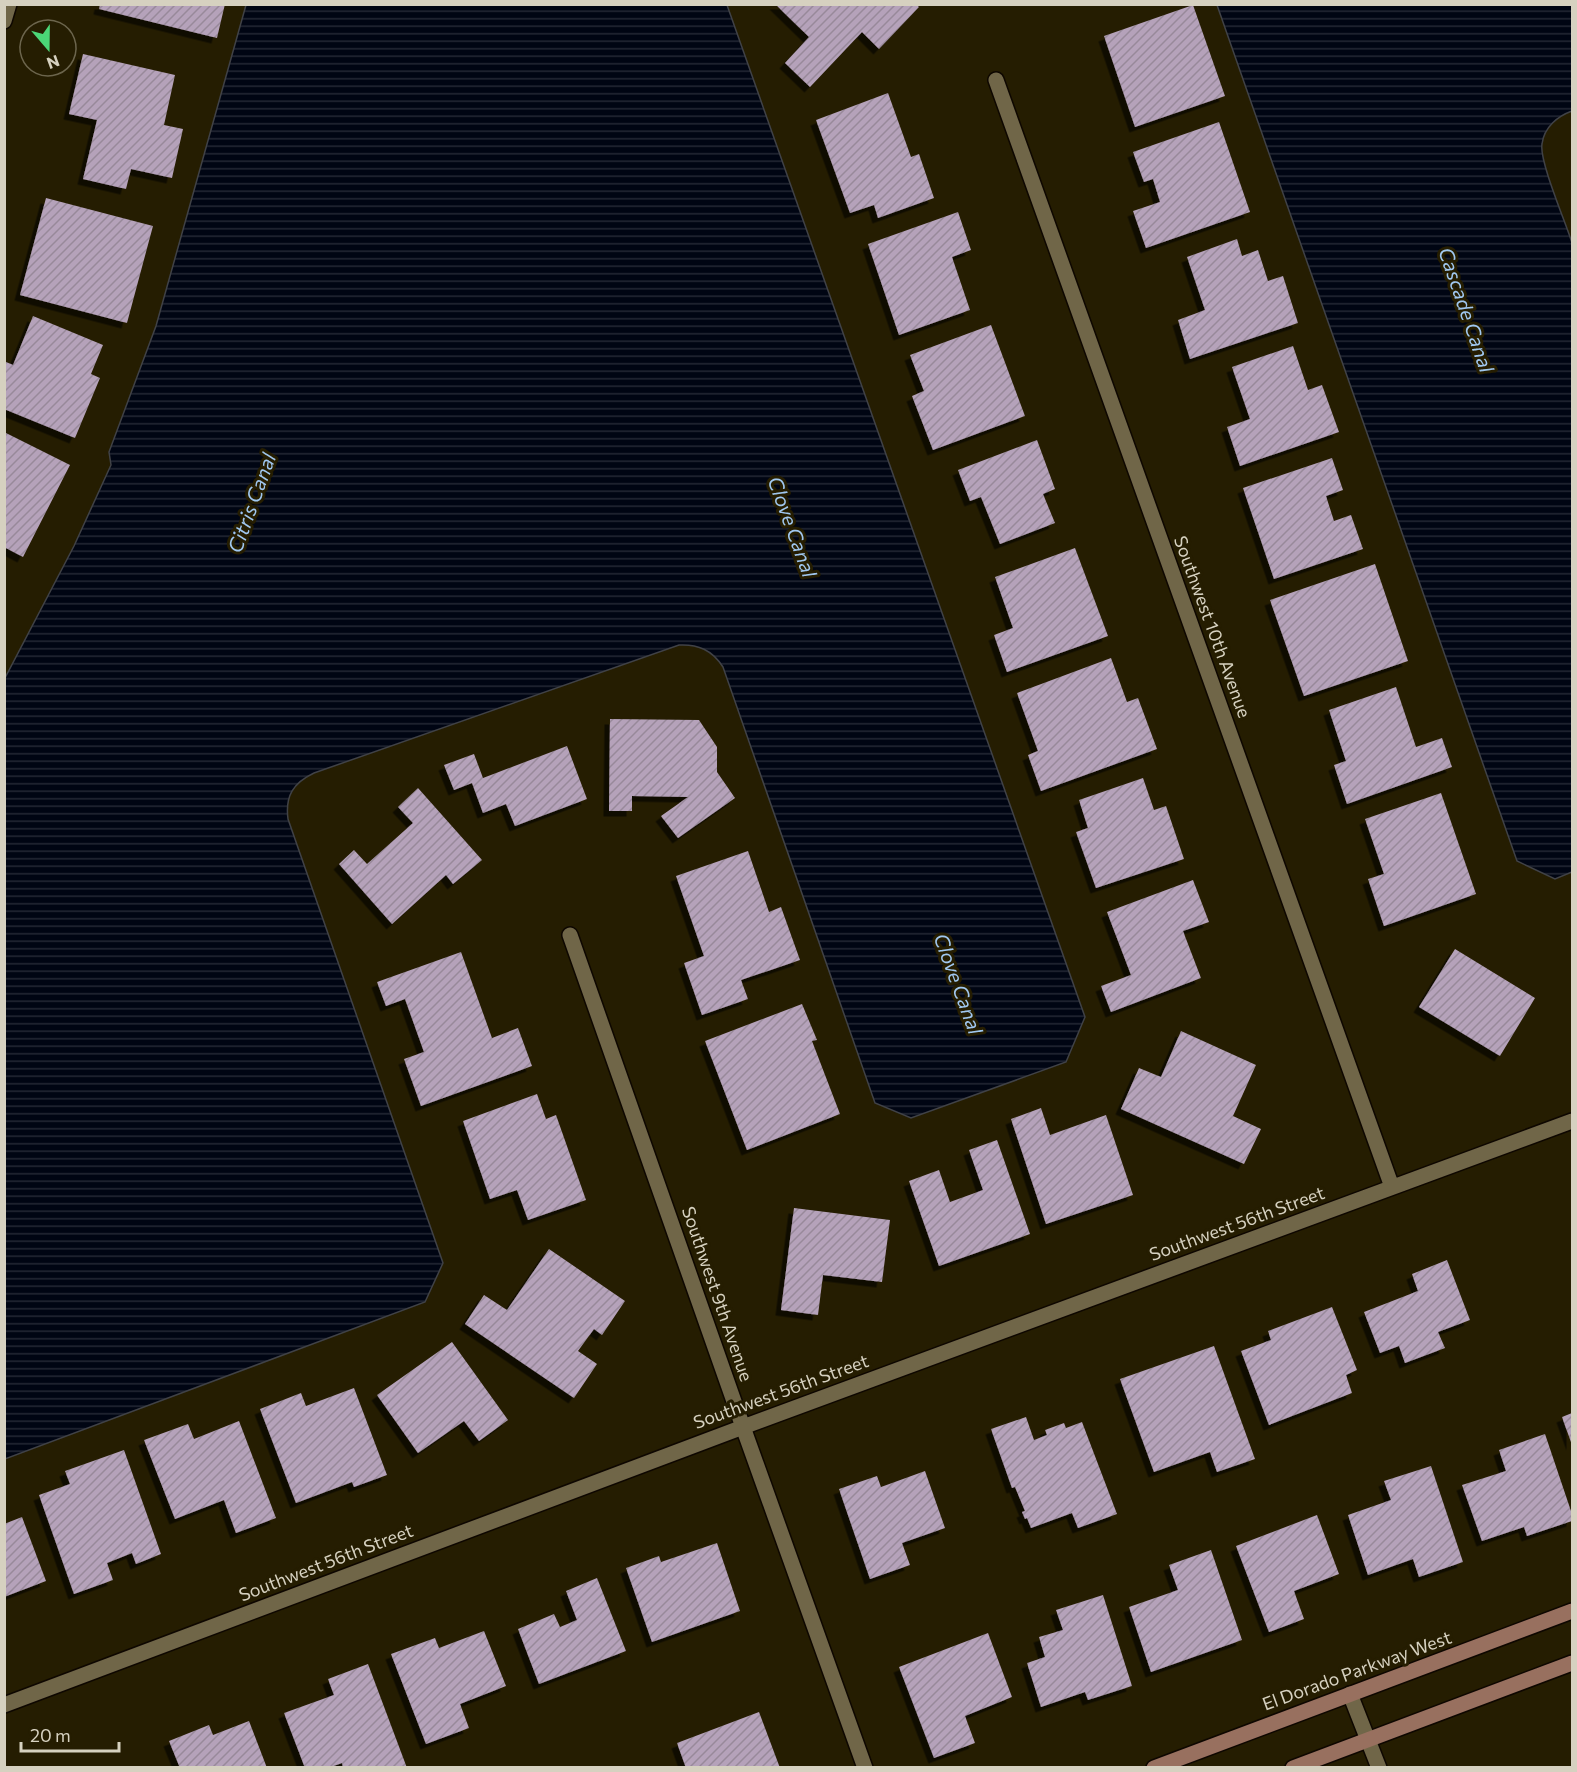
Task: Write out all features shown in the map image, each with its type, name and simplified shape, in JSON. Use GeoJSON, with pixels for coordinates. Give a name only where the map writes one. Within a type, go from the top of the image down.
{"type":"FeatureCollection","features":[{"type":"Feature","properties":{"kind":"street"},"geometry":{"type":"LineString","coordinates":[[4,21],[9,4]]}},
{"type":"Feature","properties":{"kind":"street","name":"Southwest 10th Avenue"},"geometry":{"type":"LineString","coordinates":[[996,80],[1392,1188]]}},
{"type":"Feature","properties":{"kind":"street","name":"Southwest 9th Avenue"},"geometry":{"type":"LineString","coordinates":[[570,934],[865,1767]]}},
{"type":"Feature","properties":{"kind":"street","name":"Southwest 56th Street"},"geometry":{"type":"LineString","coordinates":[[4,1705],[743,1427],[1572,1120]]}},
{"type":"Feature","properties":{"kind":"street","name":"El Dorado Parkway West"},"geometry":{"type":"LineString","coordinates":[[1154,1767],[1572,1611]]}},
{"type":"Feature","properties":{"kind":"street"},"geometry":{"type":"LineString","coordinates":[[1293,1767],[1572,1663]]}},
{"type":"Feature","properties":{"kind":"street"},"geometry":{"type":"LineString","coordinates":[[1350,1694],[1379,1767]]}},
{"type":"Feature","properties":{"kind":"water"},"geometry":{"type":"Polygon","coordinates":[[[246,5],[727,5],[1085,1017],[1066,1062],[911,1118],[875,1103],[723,667],[709,652],[698,647],[679,645],[314,773],[301,781],[292,791],[287,811],[288,819],[443,1263],[425,1302],[5,1459],[5,678],[74,546],[111,465],[109,452],[156,326],[246,5]]]}},
{"type":"Feature","properties":{"kind":"water","name":"Cascade Canal"},"geometry":{"type":"Polygon","coordinates":[[[1217,5],[1572,5],[1572,111],[1552,123],[1542,144],[1549,178],[1572,243],[1572,872],[1555,879],[1517,861],[1217,5]]]}},
{"type":"Feature","properties":{"kind":"building"},"geometry":{"type":"Polygon","coordinates":[[[100,4],[225,4],[217,38],[99,9],[100,4]]]}},
{"type":"Feature","properties":{"kind":"building"},"geometry":{"type":"Polygon","coordinates":[[[775,4],[916,4],[919,7],[879,49],[862,32],[810,87],[785,63],[809,37],[775,4]]]}},
{"type":"Feature","properties":{"kind":"building"},"geometry":{"type":"Polygon","coordinates":[[[1193,5],[1225,96],[1135,127],[1104,36],[1193,5]]]}},
{"type":"Feature","properties":{"kind":"building"},"geometry":{"type":"Polygon","coordinates":[[[83,54],[175,75],[164,125],[183,129],[172,178],[131,169],[126,189],[83,179],[97,120],[69,114],[83,54]]]}},
{"type":"Feature","properties":{"kind":"building"},"geometry":{"type":"Polygon","coordinates":[[[888,93],[911,157],[919,154],[934,198],[878,218],[874,205],[850,213],[816,120],[888,93]]]}},
{"type":"Feature","properties":{"kind":"building"},"geometry":{"type":"Polygon","coordinates":[[[1219,122],[1250,212],[1146,248],[1133,211],[1160,202],[1153,179],[1144,182],[1133,152],[1219,122]]]}},
{"type":"Feature","properties":{"kind":"building"},"geometry":{"type":"Polygon","coordinates":[[[46,198],[153,226],[127,323],[20,295],[46,198]]]}},
{"type":"Feature","properties":{"kind":"building"},"geometry":{"type":"Polygon","coordinates":[[[958,212],[971,250],[952,257],[970,310],[899,335],[868,244],[958,212]]]}},
{"type":"Feature","properties":{"kind":"building"},"geometry":{"type":"Polygon","coordinates":[[[1237,239],[1242,256],[1258,250],[1268,281],[1283,276],[1298,323],[1190,359],[1178,320],[1205,310],[1187,257],[1237,239]]]}},
{"type":"Feature","properties":{"kind":"building"},"geometry":{"type":"Polygon","coordinates":[[[33,316],[103,345],[91,374],[100,378],[75,438],[4,409],[4,361],[13,365],[33,316]]]}},
{"type":"Feature","properties":{"kind":"building"},"geometry":{"type":"Polygon","coordinates":[[[991,325],[1025,416],[933,450],[912,396],[924,391],[910,355],[991,325]]]}},
{"type":"Feature","properties":{"kind":"building"},"geometry":{"type":"Polygon","coordinates":[[[1293,346],[1308,390],[1322,385],[1339,432],[1240,466],[1227,427],[1250,419],[1232,367],[1293,346]]]}},
{"type":"Feature","properties":{"kind":"building"},"geometry":{"type":"Polygon","coordinates":[[[4,432],[70,465],[23,557],[4,547],[4,432]]]}},
{"type":"Feature","properties":{"kind":"building"},"geometry":{"type":"Polygon","coordinates":[[[1037,440],[1055,489],[1043,494],[1055,523],[1000,544],[981,497],[970,501],[958,470],[1037,440]]]}},
{"type":"Feature","properties":{"kind":"building"},"geometry":{"type":"Polygon","coordinates":[[[1332,458],[1343,490],[1326,496],[1334,521],[1351,515],[1363,549],[1274,579],[1243,488],[1332,458]]]}},
{"type":"Feature","properties":{"kind":"building"},"geometry":{"type":"Polygon","coordinates":[[[1075,548],[1108,636],[1007,672],[994,635],[1013,628],[995,577],[1075,548]]]}},
{"type":"Feature","properties":{"kind":"building"},"geometry":{"type":"Polygon","coordinates":[[[1375,564],[1408,661],[1304,696],[1270,600],[1375,564]]]}},
{"type":"Feature","properties":{"kind":"building"},"geometry":{"type":"Polygon","coordinates":[[[1111,658],[1127,702],[1138,698],[1157,749],[1041,791],[1028,755],[1038,751],[1017,693],[1111,658]]]}},
{"type":"Feature","properties":{"kind":"building"},"geometry":{"type":"Polygon","coordinates":[[[1396,687],[1416,747],[1442,738],[1452,767],[1347,804],[1334,765],[1346,761],[1329,710],[1396,687]]]}},
{"type":"Feature","properties":{"kind":"building"},"geometry":{"type":"Polygon","coordinates":[[[610,719],[699,720],[717,747],[717,772],[735,798],[678,838],[661,816],[688,797],[632,796],[632,811],[609,811],[610,719]]]}},
{"type":"Feature","properties":{"kind":"building"},"geometry":{"type":"Polygon","coordinates":[[[567,746],[587,799],[515,826],[506,804],[483,813],[472,783],[454,790],[444,765],[474,754],[483,778],[567,746]]]}},
{"type":"Feature","properties":{"kind":"building"},"geometry":{"type":"Polygon","coordinates":[[[1143,778],[1154,810],[1166,806],[1184,859],[1096,888],[1076,832],[1088,828],[1079,800],[1143,778]]]}},
{"type":"Feature","properties":{"kind":"building"},"geometry":{"type":"Polygon","coordinates":[[[418,788],[482,860],[453,884],[446,875],[392,924],[339,864],[354,850],[367,864],[413,823],[398,807],[418,788]]]}},
{"type":"Feature","properties":{"kind":"building"},"geometry":{"type":"Polygon","coordinates":[[[1441,793],[1476,894],[1384,926],[1368,879],[1384,874],[1365,819],[1441,793]]]}},
{"type":"Feature","properties":{"kind":"building"},"geometry":{"type":"Polygon","coordinates":[[[748,851],[769,912],[781,907],[800,960],[741,980],[748,999],[702,1015],[684,963],[704,956],[676,876],[748,851]]]}},
{"type":"Feature","properties":{"kind":"building"},"geometry":{"type":"Polygon","coordinates":[[[1193,880],[1209,922],[1183,931],[1201,978],[1111,1012],[1101,986],[1131,975],[1107,912],[1193,880]]]}},
{"type":"Feature","properties":{"kind":"building"},"geometry":{"type":"Polygon","coordinates":[[[1455,949],[1535,998],[1500,1056],[1419,1007],[1455,949]]]}},
{"type":"Feature","properties":{"kind":"building"},"geometry":{"type":"Polygon","coordinates":[[[461,952],[492,1038],[518,1028],[532,1066],[421,1106],[404,1059],[424,1052],[405,999],[386,1006],[377,982],[461,952]]]}},
{"type":"Feature","properties":{"kind":"building"},"geometry":{"type":"Polygon","coordinates":[[[802,1004],[817,1040],[812,1041],[840,1114],[747,1150],[705,1041],[802,1004]]]}},
{"type":"Feature","properties":{"kind":"building"},"geometry":{"type":"Polygon","coordinates":[[[1181,1031],[1256,1065],[1233,1116],[1261,1129],[1244,1164],[1121,1109],[1139,1068],[1161,1077],[1181,1031]]]}},
{"type":"Feature","properties":{"kind":"building"},"geometry":{"type":"Polygon","coordinates":[[[537,1094],[546,1119],[556,1115],[586,1200],[528,1220],[517,1190],[490,1199],[463,1121],[537,1094]]]}},
{"type":"Feature","properties":{"kind":"building"},"geometry":{"type":"Polygon","coordinates":[[[1041,1108],[1050,1135],[1106,1115],[1133,1195],[1046,1224],[1011,1119],[1041,1108]]]}},
{"type":"Feature","properties":{"kind":"building"},"geometry":{"type":"Polygon","coordinates":[[[997,1140],[1030,1234],[939,1266],[909,1181],[939,1170],[950,1202],[983,1190],[969,1150],[997,1140]]]}},
{"type":"Feature","properties":{"kind":"building"},"geometry":{"type":"Polygon","coordinates":[[[794,1208],[890,1220],[882,1282],[823,1275],[818,1315],[781,1310],[794,1208]]]}},
{"type":"Feature","properties":{"kind":"building"},"geometry":{"type":"Polygon","coordinates":[[[549,1249],[625,1301],[602,1335],[594,1329],[578,1351],[597,1364],[574,1398],[465,1324],[484,1295],[507,1310],[549,1249]]]}},
{"type":"Feature","properties":{"kind":"building"},"geometry":{"type":"Polygon","coordinates":[[[1447,1260],[1470,1320],[1438,1332],[1445,1348],[1405,1363],[1399,1346],[1380,1353],[1364,1312],[1418,1291],[1412,1274],[1447,1260]]]}},
{"type":"Feature","properties":{"kind":"building"},"geometry":{"type":"Polygon","coordinates":[[[1332,1307],[1357,1370],[1346,1375],[1352,1393],[1269,1425],[1241,1351],[1271,1340],[1268,1331],[1332,1307]]]}},
{"type":"Feature","properties":{"kind":"building"},"geometry":{"type":"Polygon","coordinates":[[[452,1342],[508,1420],[479,1441],[464,1421],[418,1453],[377,1395],[452,1342]]]}},
{"type":"Feature","properties":{"kind":"building"},"geometry":{"type":"Polygon","coordinates":[[[1214,1346],[1255,1459],[1217,1472],[1210,1452],[1154,1472],[1120,1379],[1214,1346]]]}},
{"type":"Feature","properties":{"kind":"building"},"geometry":{"type":"Polygon","coordinates":[[[354,1388],[387,1475],[354,1487],[352,1482],[296,1503],[260,1409],[301,1393],[306,1406],[354,1388]]]}},
{"type":"Feature","properties":{"kind":"building"},"geometry":{"type":"Polygon","coordinates":[[[1572,1413],[1572,1445],[1562,1417],[1572,1413]]]}},
{"type":"Feature","properties":{"kind":"building"},"geometry":{"type":"Polygon","coordinates":[[[1026,1417],[1034,1440],[1047,1435],[1045,1430],[1064,1423],[1066,1428],[1082,1422],[1117,1514],[1078,1528],[1072,1513],[1031,1528],[1022,1512],[1025,1511],[1015,1487],[1012,1488],[991,1429],[1026,1417]]]}},
{"type":"Feature","properties":{"kind":"building"},"geometry":{"type":"Polygon","coordinates":[[[239,1421],[276,1518],[236,1533],[224,1500],[175,1519],[144,1440],[188,1424],[194,1439],[239,1421]]]}},
{"type":"Feature","properties":{"kind":"building"},"geometry":{"type":"Polygon","coordinates":[[[1545,1434],[1572,1514],[1572,1521],[1527,1536],[1524,1527],[1482,1541],[1462,1485],[1506,1471],[1499,1450],[1545,1434]]]}},
{"type":"Feature","properties":{"kind":"building"},"geometry":{"type":"Polygon","coordinates":[[[124,1450],[161,1554],[136,1564],[132,1553],[107,1563],[113,1580],[74,1594],[39,1495],[70,1484],[65,1471],[124,1450]]]}},
{"type":"Feature","properties":{"kind":"building"},"geometry":{"type":"Polygon","coordinates":[[[1431,1466],[1463,1562],[1419,1577],[1413,1559],[1368,1575],[1348,1515],[1391,1500],[1384,1481],[1431,1466]]]}},
{"type":"Feature","properties":{"kind":"building"},"geometry":{"type":"Polygon","coordinates":[[[925,1471],[945,1528],[902,1543],[910,1565],[870,1579],[839,1489],[877,1476],[881,1487],[925,1471]]]}},
{"type":"Feature","properties":{"kind":"building"},"geometry":{"type":"Polygon","coordinates":[[[1317,1515],[1339,1574],[1294,1591],[1304,1619],[1269,1632],[1236,1546],[1317,1515]]]}},
{"type":"Feature","properties":{"kind":"building"},"geometry":{"type":"Polygon","coordinates":[[[22,1517],[46,1581],[4,1597],[4,1524],[22,1517]]]}},
{"type":"Feature","properties":{"kind":"building"},"geometry":{"type":"Polygon","coordinates":[[[717,1543],[740,1611],[652,1642],[626,1568],[659,1556],[661,1562],[717,1543]]]}},
{"type":"Feature","properties":{"kind":"building"},"geometry":{"type":"Polygon","coordinates":[[[1211,1550],[1242,1640],[1151,1672],[1129,1607],[1178,1590],[1169,1565],[1211,1550]]]}},
{"type":"Feature","properties":{"kind":"building"},"geometry":{"type":"Polygon","coordinates":[[[597,1578],[626,1651],[539,1684],[518,1629],[554,1614],[560,1627],[577,1620],[566,1591],[597,1578]]]}},
{"type":"Feature","properties":{"kind":"building"},"geometry":{"type":"Polygon","coordinates":[[[1103,1595],[1132,1686],[1088,1700],[1085,1692],[1041,1707],[1027,1663],[1045,1657],[1039,1637],[1063,1630],[1056,1610],[1103,1595]]]}},
{"type":"Feature","properties":{"kind":"building"},"geometry":{"type":"Polygon","coordinates":[[[484,1631],[506,1686],[460,1704],[469,1728],[426,1744],[391,1654],[435,1638],[439,1648],[484,1631]]]}},
{"type":"Feature","properties":{"kind":"building"},"geometry":{"type":"Polygon","coordinates":[[[988,1633],[1012,1697],[965,1716],[975,1743],[934,1758],[899,1667],[988,1633]]]}},
{"type":"Feature","properties":{"kind":"building"},"geometry":{"type":"Polygon","coordinates":[[[368,1664],[407,1768],[343,1768],[342,1763],[328,1768],[305,1768],[284,1713],[334,1695],[328,1679],[368,1664]]]}},
{"type":"Feature","properties":{"kind":"building"},"geometry":{"type":"Polygon","coordinates":[[[759,1712],[780,1768],[686,1768],[677,1743],[759,1712]]]}},
{"type":"Feature","properties":{"kind":"building"},"geometry":{"type":"Polygon","coordinates":[[[249,1721],[267,1768],[180,1768],[169,1741],[209,1725],[213,1735],[249,1721]]]}},
{"type":"Feature","properties":{"kind":"water label","name":"Citris Canal"},"geometry":{"type":"Point","coordinates":[252,503]}},
{"type":"Feature","properties":{"kind":"water label","name":"Clove Canal"},"geometry":{"type":"Point","coordinates":[792,527]}},
{"type":"Feature","properties":{"kind":"water label","name":"Clove Canal"},"geometry":{"type":"Point","coordinates":[958,984]}}]}
